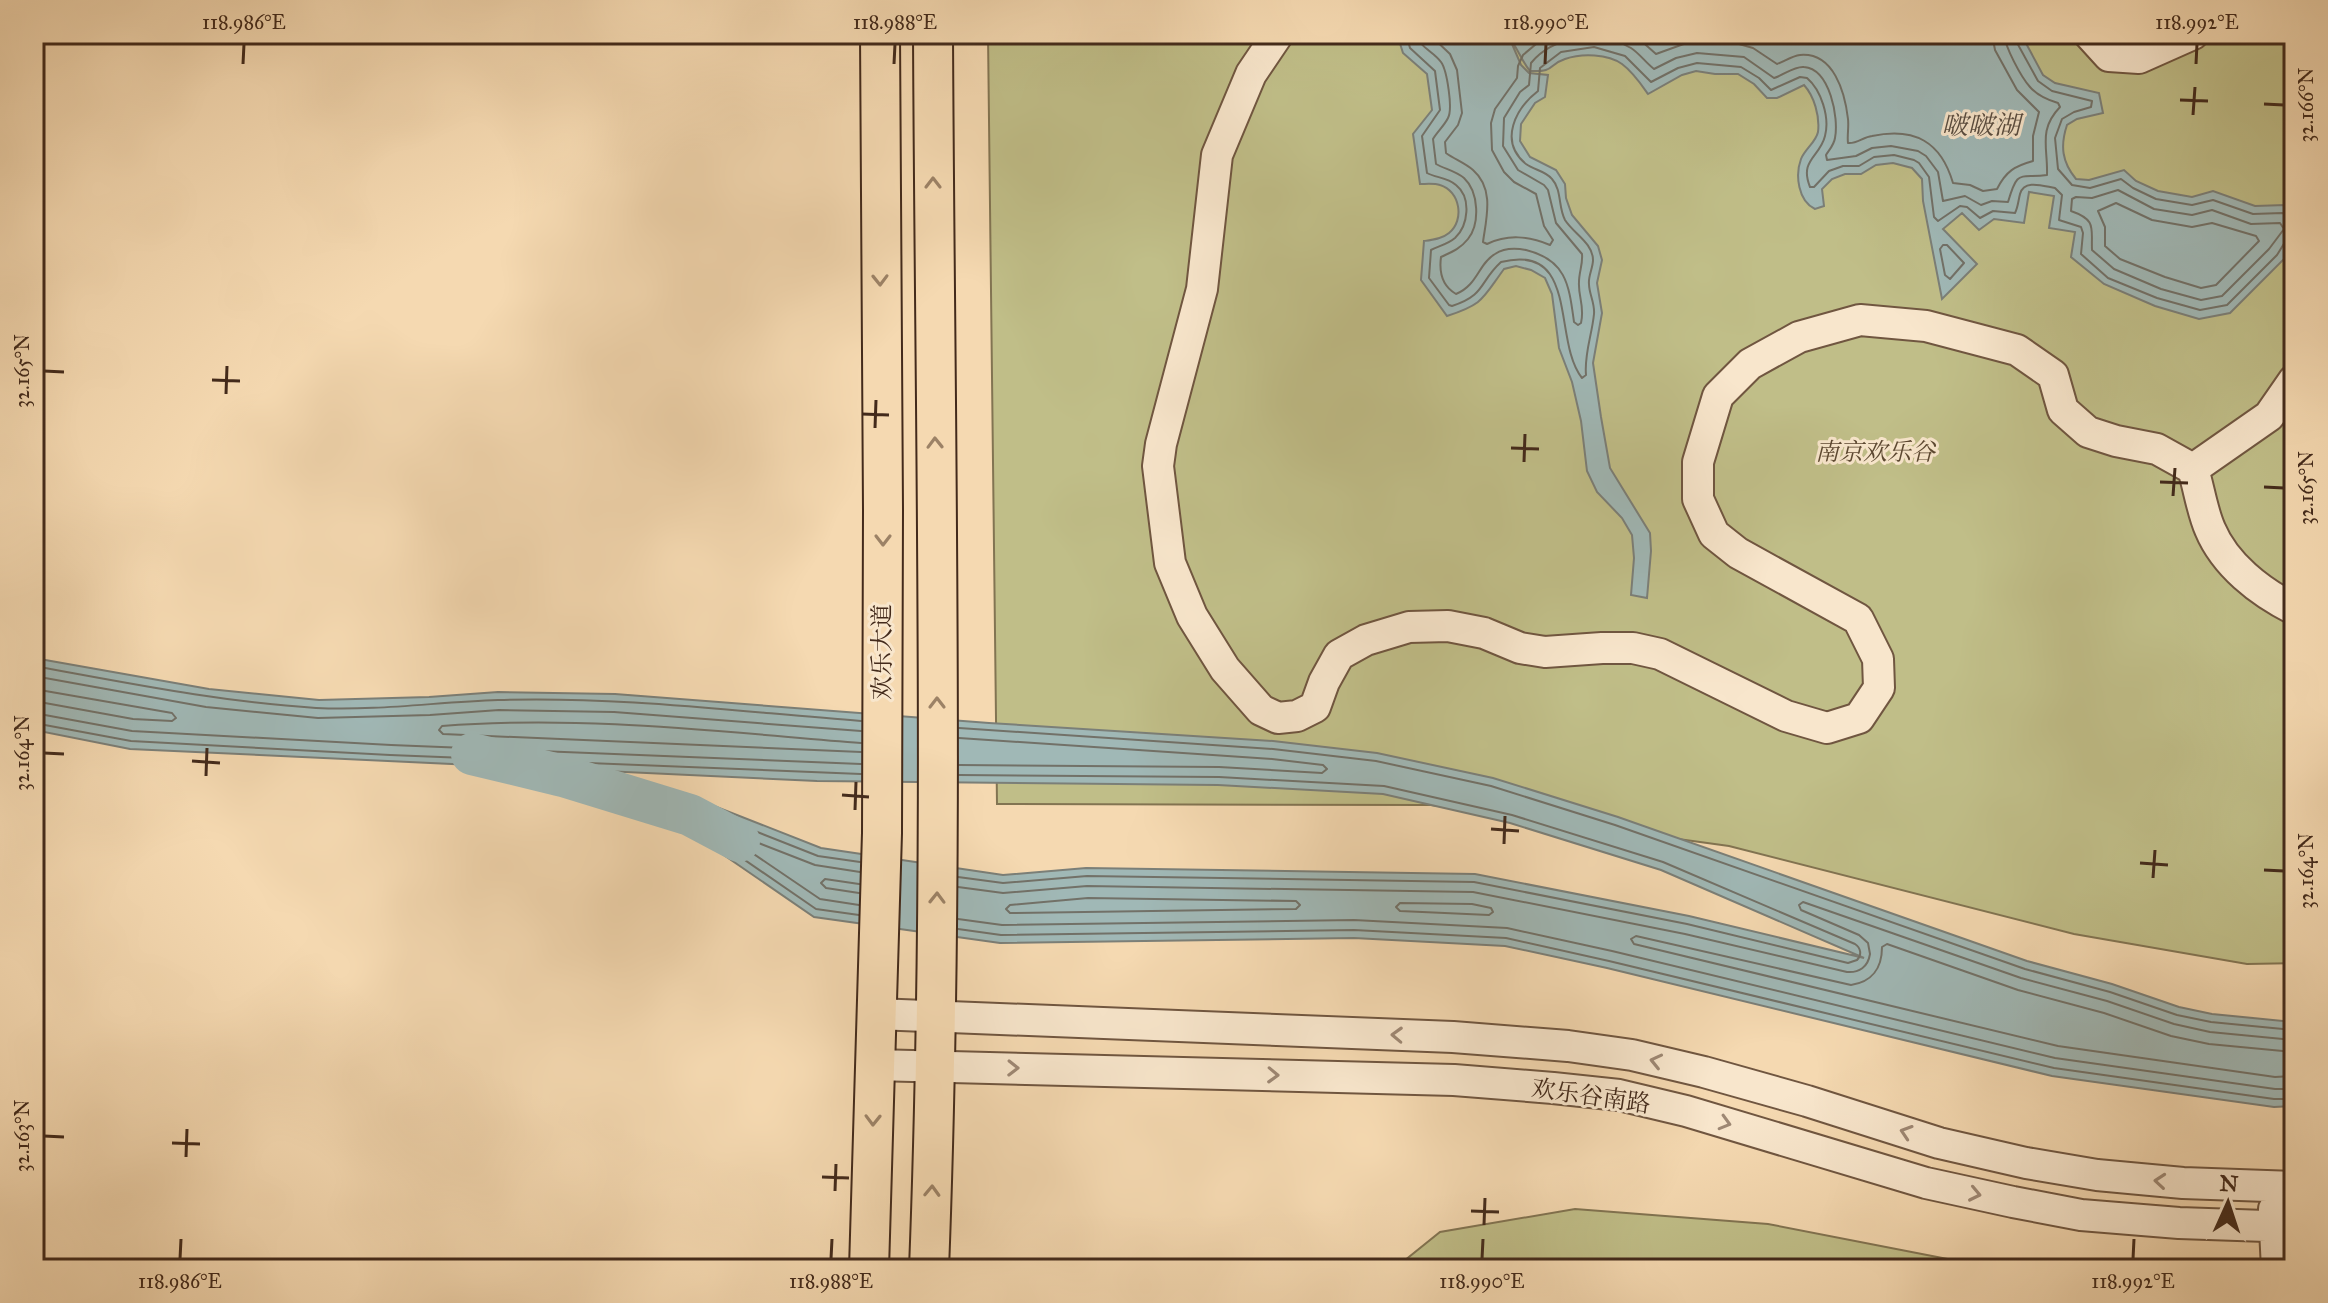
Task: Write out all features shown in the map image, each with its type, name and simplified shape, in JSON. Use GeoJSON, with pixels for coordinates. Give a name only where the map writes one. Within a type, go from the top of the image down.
{"type":"FeatureCollection","features":[{"type":"Feature","properties":{"kind":"main road","name":"欢乐大道"},"geometry":{"type":"LineString","coordinates":[[869,1269],[882,833],[880,34]]}},
{"type":"Feature","properties":{"kind":"main road"},"geometry":{"type":"LineString","coordinates":[[929,1269],[938,837],[933,34]]}},
{"type":"Feature","properties":{"kind":"main road"},"geometry":{"type":"LineString","coordinates":[[882,392],[894,375],[908,368],[924,377],[935,397]]}},
{"type":"Feature","properties":{"kind":"main road"},"geometry":{"type":"LineString","coordinates":[[882,761],[894,789],[909,796],[923,789],[938,764]]}},
{"type":"Feature","properties":{"kind":"street"},"geometry":{"type":"LineString","coordinates":[[1278,34],[1251,74],[1217,155],[1202,289],[1158,466],[1170,563],[1186,603],[1225,669],[1261,710],[1278,718],[1297,716],[1315,707],[1339,655],[1366,640],[1409,627],[1448,626],[1484,633],[1520,648],[1545,652],[1633,648],[1660,654],[1786,716],[1827,728],[1859,718],[1879,688],[1878,659],[1858,619],[1738,553],[1714,534],[1698,499],[1698,462],[1718,396],[1750,364],[1799,337],[1860,320],[1926,326],[2017,350],[2053,375],[2063,410],[2088,432],[2157,449],[2193,469],[2208,527],[2223,555],[2270,598],[2294,609]]}},
{"type":"Feature","properties":{"kind":"street"},"geometry":{"type":"LineString","coordinates":[[2089,34],[2109,56],[2139,58],[2193,34]]}},
{"type":"Feature","properties":{"kind":"street"},"geometry":{"type":"LineString","coordinates":[[2193,469],[2269,416],[2294,380]]}},
{"type":"Feature","properties":{"kind":"street","name":"欢乐谷南路"},"geometry":{"type":"LineString","coordinates":[[876,1014],[1453,1037],[1568,1046],[1704,1072],[1939,1143],[2026,1163],[2111,1177],[2284,1187]]}},
{"type":"Feature","properties":{"kind":"street","name":"欢乐谷南路"},"geometry":{"type":"LineString","coordinates":[[874,1065],[1454,1080],[1619,1095],[1686,1111],[1926,1183],[2013,1202],[2081,1215],[2284,1227]]}},
{"type":"Feature","properties":{"kind":"street"},"geometry":{"type":"LineString","coordinates":[[2013,1202],[2038,1197],[2043,1187],[2042,1178],[2026,1163]]}},
{"type":"Feature","properties":{"kind":"street"},"geometry":{"type":"LineString","coordinates":[[2277,1269],[2284,1227],[2284,1187]]}},
{"type":"Feature","properties":{"kind":"green space","name":"南京欢乐谷"},"geometry":{"type":"Polygon","coordinates":[[[988,34],[2294,34],[2294,963],[2247,964],[2074,934],[1729,846],[1431,805],[997,804],[988,34]]]}},
{"type":"Feature","properties":{"kind":"green space"},"geometry":{"type":"Polygon","coordinates":[[[1575,1209],[1768,1224],[1999,1269],[1394,1269],[1440,1232],[1575,1209]]]}},
{"type":"Feature","properties":{"kind":"water"},"geometry":{"type":"Polygon","coordinates":[[[1397,34],[1503,34],[1529,73],[1548,75],[1545,97],[1535,103],[1521,124],[1520,141],[1530,157],[1556,170],[1565,184],[1572,215],[1598,246],[1602,260],[1597,283],[1602,313],[1593,363],[1610,468],[1650,533],[1647,598],[1631,595],[1632,535],[1622,518],[1597,492],[1587,471],[1581,421],[1572,382],[1559,348],[1552,294],[1545,278],[1516,266],[1504,269],[1481,299],[1447,316],[1421,280],[1424,241],[1449,233],[1457,221],[1458,206],[1447,188],[1438,184],[1420,184],[1413,134],[1432,110],[1427,74],[1403,53],[1397,34]]]}},
{"type":"Feature","properties":{"kind":"water","name":"啵啵湖"},"geometry":{"type":"Polygon","coordinates":[[[1506,34],[2021,34],[2043,75],[2055,83],[2099,93],[2103,113],[2077,119],[2067,125],[2063,147],[2065,160],[2076,179],[2089,180],[2124,170],[2136,181],[2158,191],[2192,197],[2213,191],[2255,206],[2285,205],[2294,211],[2294,241],[2284,259],[2230,313],[2199,319],[2155,306],[2104,284],[2071,257],[2075,232],[2049,228],[2054,196],[2029,192],[2024,223],[1994,219],[1979,230],[1962,213],[1943,229],[1977,264],[1942,299],[1923,201],[1922,179],[1912,168],[1893,163],[1876,165],[1861,174],[1845,174],[1832,179],[1822,189],[1824,206],[1815,209],[1805,200],[1799,187],[1799,165],[1817,136],[1818,126],[1813,100],[1804,85],[1777,98],[1767,98],[1754,84],[1738,74],[1696,71],[1682,75],[1648,94],[1626,67],[1602,56],[1572,57],[1548,69],[1530,71],[1506,34]]]}},
{"type":"Feature","properties":{"kind":"water"},"geometry":{"type":"Polygon","coordinates":[[[34,658],[209,689],[319,700],[498,692],[615,694],[1273,741],[1377,753],[1493,778],[1618,817],[2027,961],[2112,984],[2179,1007],[2212,1014],[2294,1022],[2294,1106],[2274,1107],[2052,1076],[1505,946],[1354,938],[1000,943],[814,917],[686,829],[694,798],[821,848],[1003,875],[1086,868],[1475,874],[1689,916],[1864,958],[1661,870],[1510,823],[1383,794],[1218,785],[817,781],[130,749],[34,730],[34,658]]]}},
{"type":"Feature","properties":{"kind":"waterway"},"geometry":{"type":"LineString","coordinates":[[472,754],[563,776],[690,815],[739,841]]}}]}
